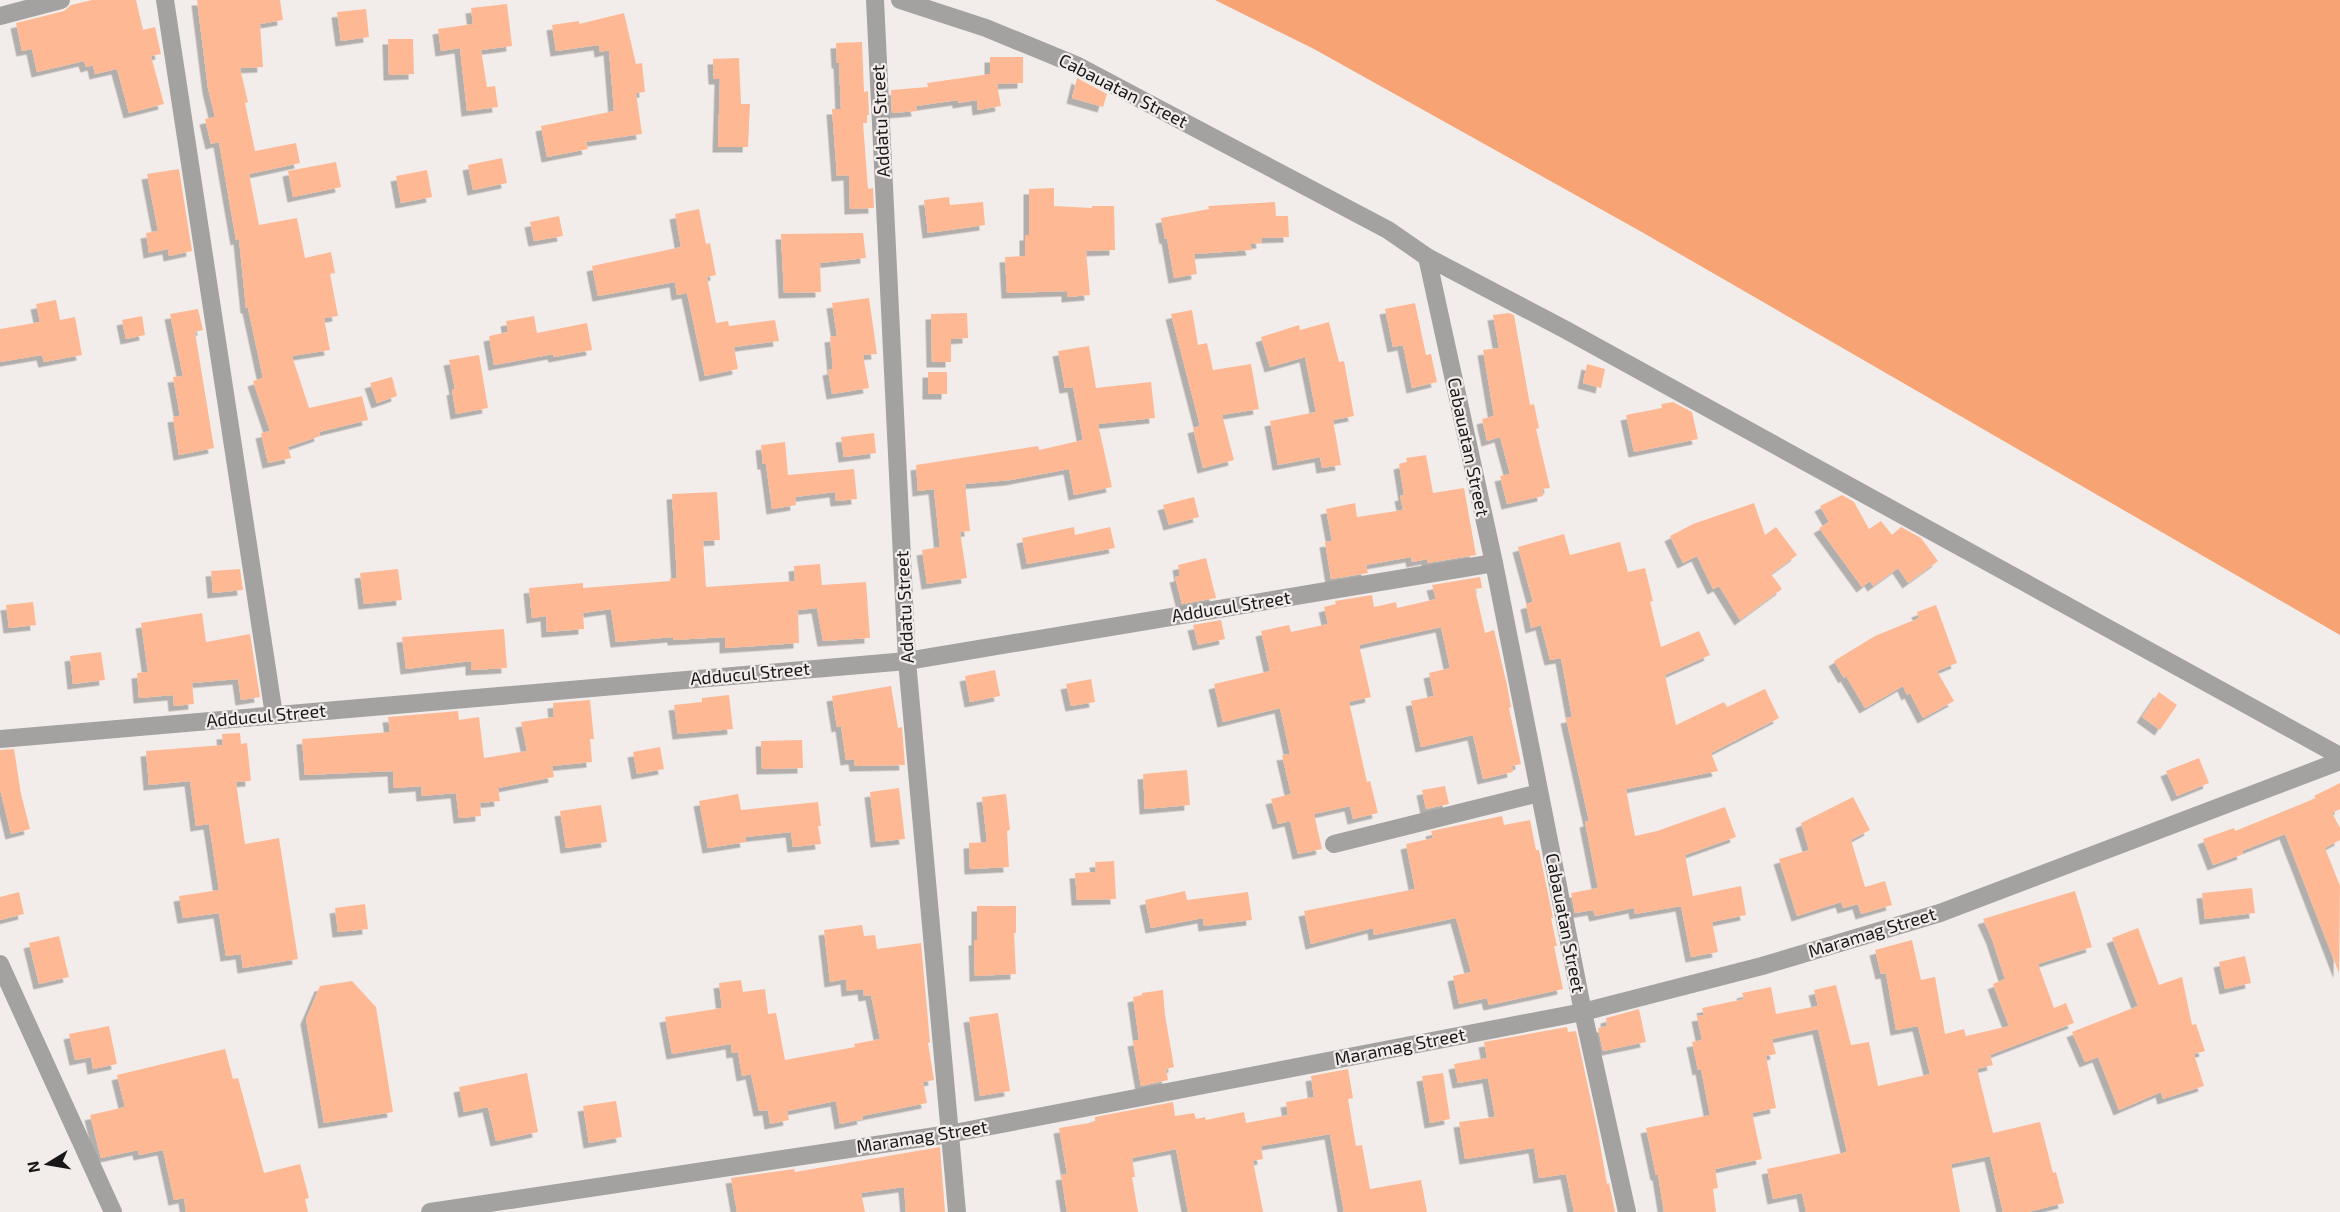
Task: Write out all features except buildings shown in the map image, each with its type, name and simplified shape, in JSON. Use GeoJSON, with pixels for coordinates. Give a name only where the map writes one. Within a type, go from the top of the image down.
{"type":"FeatureCollection","features":[{"type":"Feature","properties":{"kind":"street"},"geometry":{"type":"LineString","coordinates":[[0,16],[61,0]]}},
{"type":"Feature","properties":{"kind":"street"},"geometry":{"type":"LineString","coordinates":[[165,0],[273,715]]}},
{"type":"Feature","properties":{"kind":"street","name":"Addatu Street"},"geometry":{"type":"LineString","coordinates":[[875,0],[907,661],[957,1212]]}},
{"type":"Feature","properties":{"kind":"street","name":"Cabauatan Street"},"geometry":{"type":"LineString","coordinates":[[900,0],[986,28],[1076,65],[1388,231],[1426,257],[1494,563],[1583,1012],[1627,1212]]}},
{"type":"Feature","properties":{"kind":"street"},"geometry":{"type":"LineString","coordinates":[[1426,257],[1566,330],[2340,756]]}},
{"type":"Feature","properties":{"kind":"street","name":"Adducul Street"},"geometry":{"type":"LineString","coordinates":[[0,739],[907,661],[1494,563]]}},
{"type":"Feature","properties":{"kind":"street","name":"Maramag Street"},"geometry":{"type":"LineString","coordinates":[[430,1212],[949,1134],[1583,1012],[1762,966],[1940,913],[2340,761]]}},
{"type":"Feature","properties":{"kind":"street"},"geometry":{"type":"LineString","coordinates":[[1334,844],[1539,793]]}},
{"type":"Feature","properties":{"kind":"street"},"geometry":{"type":"LineString","coordinates":[[0,964],[113,1212]]}},
{"type":"Feature","properties":{"kind":"shaded area"},"geometry":{"type":"Polygon","coordinates":[[[1215,0],[2340,0],[2340,635],[1640,231],[1314,49],[1215,0]]]}}]}
